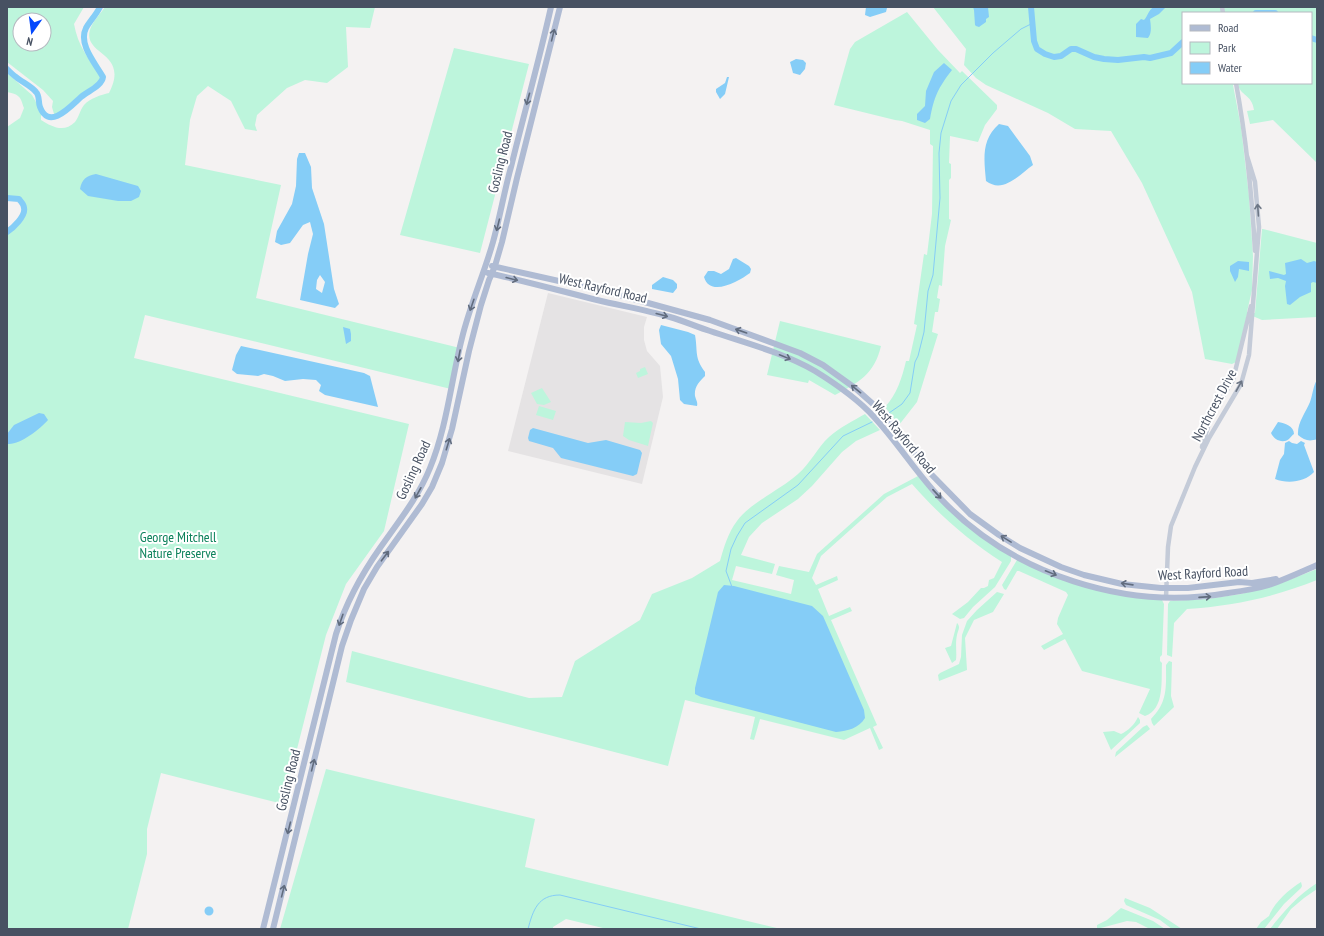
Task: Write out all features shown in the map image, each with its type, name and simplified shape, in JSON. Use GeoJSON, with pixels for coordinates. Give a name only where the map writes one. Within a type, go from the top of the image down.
{"type":"FeatureCollection","features":[{"type":"Feature","properties":{"kind":"main road","name":"Gosling Road"},"geometry":{"type":"LineString","coordinates":[[263,929],[336,634],[341,620],[356,585],[413,501],[430,468],[444,425],[462,338],[498,225],[508,177],[551,7]]}},
{"type":"Feature","properties":{"kind":"main road","name":"Gosling Road"},"geometry":{"type":"LineString","coordinates":[[273,929],[347,631],[355,608],[370,578],[419,508],[439,471],[452,429],[472,337],[481,304],[495,266],[509,215],[560,7]]}},
{"type":"Feature","properties":{"kind":"main road","name":"West Rayford Road"},"geometry":{"type":"LineString","coordinates":[[486,265],[641,300],[710,320],[800,353],[818,362],[838,375],[871,401],[893,424],[931,474],[970,514],[999,535],[1042,559],[1084,575],[1122,584],[1166,588],[1214,586],[1239,582],[1252,583],[1287,577]]}},
{"type":"Feature","properties":{"kind":"main road","name":"West Rayford Road"},"geometry":{"type":"LineString","coordinates":[[483,272],[672,318],[753,345],[796,361],[812,369],[847,392],[876,420],[924,481],[964,521],[996,544],[1039,568],[1082,584],[1120,593],[1166,598],[1214,596],[1269,585],[1317,565]]}},
{"type":"Feature","properties":{"kind":"main road"},"geometry":{"type":"LineString","coordinates":[[753,345],[756,336]]}},
{"type":"Feature","properties":{"kind":"street","name":"Northcrest Drive"},"geometry":{"type":"LineString","coordinates":[[1166,598],[1168,547],[1171,526],[1212,432],[1242,381],[1250,349],[1256,262],[1247,156],[1236,84]]}},
{"type":"Feature","properties":{"kind":"street","name":"Northcrest Drive"},"geometry":{"type":"LineString","coordinates":[[1200,457],[1209,421],[1230,385],[1234,375],[1254,291]]}},
{"type":"Feature","properties":{"kind":"shaded area"},"geometry":{"type":"Polygon","coordinates":[[[548,293],[647,317],[644,327],[644,340],[647,351],[660,366],[663,397],[642,484],[508,451],[548,293]]]}},
{"type":"Feature","properties":{"kind":"green space"},"geometry":{"type":"Polygon","coordinates":[[[7,7],[84,7],[74,24],[81,45],[101,76],[100,83],[79,96],[63,114],[58,117],[54,114],[52,107],[53,101],[43,90],[7,62],[7,7]]]}},
{"type":"Feature","properties":{"kind":"green space","name":"George Mitchell Nature Preserve"},"geometry":{"type":"Polygon","coordinates":[[[105,7],[375,7],[370,28],[346,27],[348,67],[327,83],[305,80],[287,88],[257,115],[255,125],[257,131],[245,129],[231,101],[208,86],[197,96],[190,120],[185,165],[281,185],[256,298],[460,348],[451,389],[145,315],[134,358],[409,424],[384,531],[346,584],[326,635],[283,804],[161,773],[147,829],[147,854],[128,929],[7,929],[7,232],[23,215],[24,205],[19,199],[7,198],[7,127],[20,118],[24,108],[19,97],[15,94],[7,92],[7,73],[32,95],[41,111],[41,120],[58,128],[71,125],[75,122],[83,107],[89,100],[109,93],[114,79],[114,69],[110,61],[92,44],[89,36],[92,24],[105,7]]]}},
{"type":"Feature","properties":{"kind":"green space"},"geometry":{"type":"Polygon","coordinates":[[[933,7],[1317,7],[1317,163],[1273,120],[1250,124],[1247,111],[1254,110],[1253,105],[1249,98],[1241,91],[1238,84],[1233,85],[1241,127],[1249,196],[1253,256],[1252,290],[1247,312],[1255,313],[1263,229],[1317,243],[1317,317],[1262,320],[1247,315],[1236,362],[1232,364],[1205,359],[1192,292],[1142,183],[1111,131],[1075,129],[1048,113],[986,85],[976,78],[964,65],[966,49],[933,7]]]}},
{"type":"Feature","properties":{"kind":"green space"},"geometry":{"type":"Polygon","coordinates":[[[907,12],[938,50],[960,73],[962,71],[997,105],[997,109],[985,125],[978,142],[950,136],[949,163],[951,164],[951,178],[949,180],[949,219],[951,220],[945,246],[942,286],[939,285],[937,298],[940,299],[938,312],[935,312],[932,332],[938,334],[917,402],[899,425],[885,407],[893,397],[903,374],[906,361],[909,361],[917,325],[914,324],[924,254],[927,255],[932,214],[933,146],[930,144],[930,130],[902,121],[834,105],[850,49],[855,42],[907,12]]]}},
{"type":"Feature","properties":{"kind":"green space"},"geometry":{"type":"Polygon","coordinates":[[[454,48],[529,64],[480,253],[400,235],[454,48]]]}},
{"type":"Feature","properties":{"kind":"green space"},"geometry":{"type":"Polygon","coordinates":[[[780,321],[881,346],[878,356],[870,371],[851,386],[835,395],[809,380],[808,383],[767,375],[780,321]]]}},
{"type":"Feature","properties":{"kind":"green space"},"geometry":{"type":"Polygon","coordinates":[[[645,367],[648,374],[638,378],[636,373],[645,367]]]}},
{"type":"Feature","properties":{"kind":"green space"},"geometry":{"type":"Polygon","coordinates":[[[542,388],[551,402],[544,405],[537,404],[531,393],[542,388]]]}},
{"type":"Feature","properties":{"kind":"green space"},"geometry":{"type":"Polygon","coordinates":[[[539,406],[556,411],[553,420],[536,415],[539,406]]]}},
{"type":"Feature","properties":{"kind":"green space"},"geometry":{"type":"Polygon","coordinates":[[[865,414],[880,430],[856,441],[842,452],[812,486],[798,499],[762,523],[749,537],[741,555],[775,564],[772,574],[736,566],[732,580],[791,594],[794,580],[776,575],[779,566],[809,572],[817,554],[884,494],[918,476],[934,495],[1011,556],[1011,561],[995,587],[973,607],[964,618],[960,619],[952,614],[968,602],[981,588],[988,586],[989,580],[994,578],[1002,562],[977,545],[954,526],[912,484],[887,497],[821,556],[812,578],[816,585],[837,576],[838,580],[818,589],[829,616],[850,607],[852,611],[831,620],[877,725],[873,727],[883,748],[879,750],[870,728],[844,740],[760,719],[754,740],[750,739],[755,717],[685,700],[668,766],[346,682],[352,651],[529,698],[562,697],[575,661],[640,620],[652,594],[692,578],[720,561],[729,535],[743,514],[757,502],[783,486],[798,474],[833,433],[865,414]]]}},
{"type":"Feature","properties":{"kind":"green space"},"geometry":{"type":"Polygon","coordinates":[[[651,421],[653,423],[648,446],[629,440],[623,436],[625,422],[641,423],[651,421]]]}},
{"type":"Feature","properties":{"kind":"green space"},"geometry":{"type":"Polygon","coordinates":[[[1017,560],[1057,577],[1162,600],[1164,604],[1162,655],[1160,657],[1160,661],[1162,663],[1161,693],[1156,707],[1151,712],[1145,716],[1139,713],[1150,689],[1082,671],[1065,639],[1044,650],[1041,646],[1063,634],[1057,624],[1068,595],[1066,592],[1019,571],[1017,571],[1006,590],[1004,589],[1002,585],[1017,560]]]}},
{"type":"Feature","properties":{"kind":"green space"},"geometry":{"type":"Polygon","coordinates":[[[1317,569],[1317,580],[1269,596],[1220,606],[1187,609],[1174,623],[1172,657],[1167,655],[1168,604],[1170,601],[1207,599],[1241,594],[1281,583],[1317,569]]]}},
{"type":"Feature","properties":{"kind":"green space"},"geometry":{"type":"Polygon","coordinates":[[[997,592],[1004,594],[993,612],[974,620],[965,638],[967,670],[939,681],[938,675],[940,673],[959,664],[961,657],[962,635],[967,621],[997,592]]]}},
{"type":"Feature","properties":{"kind":"green space"},"geometry":{"type":"Polygon","coordinates":[[[957,623],[959,627],[956,638],[956,660],[952,663],[945,648],[951,646],[957,623]]]}},
{"type":"Feature","properties":{"kind":"green space"},"geometry":{"type":"Polygon","coordinates":[[[1169,661],[1172,662],[1171,696],[1174,707],[1154,726],[1151,719],[1161,706],[1165,694],[1166,665],[1169,661]]]}},
{"type":"Feature","properties":{"kind":"green space"},"geometry":{"type":"Polygon","coordinates":[[[1138,717],[1140,723],[1111,750],[1103,732],[1114,731],[1121,734],[1131,727],[1138,717]]]}},
{"type":"Feature","properties":{"kind":"green space"},"geometry":{"type":"Polygon","coordinates":[[[1147,725],[1150,729],[1115,757],[1116,752],[1147,725]]]}},
{"type":"Feature","properties":{"kind":"green space"},"geometry":{"type":"Polygon","coordinates":[[[326,769],[535,819],[525,867],[781,929],[607,929],[566,919],[553,927],[553,929],[280,929],[326,769]]]}},
{"type":"Feature","properties":{"kind":"green space"},"geometry":{"type":"Polygon","coordinates":[[[1301,882],[1301,888],[1284,904],[1264,929],[1256,929],[1261,922],[1269,916],[1274,906],[1282,897],[1301,882]]]}},
{"type":"Feature","properties":{"kind":"green space"},"geometry":{"type":"Polygon","coordinates":[[[1317,883],[1317,889],[1291,909],[1277,929],[1270,929],[1292,904],[1317,883]]]}},
{"type":"Feature","properties":{"kind":"green space"},"geometry":{"type":"Polygon","coordinates":[[[1125,898],[1150,908],[1182,929],[1172,929],[1160,920],[1126,905],[1124,901],[1125,898]]]}},
{"type":"Feature","properties":{"kind":"green space"},"geometry":{"type":"Polygon","coordinates":[[[1121,908],[1153,921],[1165,929],[1150,929],[1136,922],[1127,921],[1097,929],[1097,925],[1107,920],[1121,908]]]}},
{"type":"Feature","properties":{"kind":"water"},"geometry":{"type":"Polygon","coordinates":[[[866,7],[887,8],[886,12],[870,17],[865,15],[866,7]]]}},
{"type":"Feature","properties":{"kind":"water"},"geometry":{"type":"Polygon","coordinates":[[[973,7],[988,7],[989,17],[986,19],[986,22],[979,27],[975,25],[973,7]]]}},
{"type":"Feature","properties":{"kind":"water"},"geometry":{"type":"Polygon","coordinates":[[[1154,7],[1166,7],[1159,14],[1150,19],[1151,32],[1148,38],[1136,37],[1136,24],[1141,19],[1144,20],[1150,10],[1154,7]]]}},
{"type":"Feature","properties":{"kind":"water"},"geometry":{"type":"Polygon","coordinates":[[[796,59],[803,60],[806,63],[805,69],[800,75],[793,73],[790,62],[796,59]]]}},
{"type":"Feature","properties":{"kind":"water"},"geometry":{"type":"Polygon","coordinates":[[[944,63],[952,70],[937,93],[930,119],[925,123],[917,120],[917,114],[925,106],[926,91],[934,72],[944,63]]]}},
{"type":"Feature","properties":{"kind":"water"},"geometry":{"type":"Polygon","coordinates":[[[727,77],[729,77],[725,94],[720,99],[716,89],[725,83],[727,77]]]}},
{"type":"Feature","properties":{"kind":"water"},"geometry":{"type":"Polygon","coordinates":[[[999,124],[1008,126],[1030,156],[1033,165],[1011,182],[999,185],[986,181],[984,158],[986,143],[993,130],[999,124]]]}},
{"type":"Feature","properties":{"kind":"water"},"geometry":{"type":"Polygon","coordinates":[[[299,153],[305,153],[311,167],[312,188],[324,224],[334,289],[339,304],[335,308],[300,300],[313,234],[310,222],[303,225],[290,243],[281,245],[275,242],[277,231],[292,204],[296,186],[297,159],[299,153]],[[320,275],[317,280],[316,289],[322,293],[325,282],[320,275]]]}},
{"type":"Feature","properties":{"kind":"water"},"geometry":{"type":"Polygon","coordinates":[[[96,174],[138,186],[141,191],[139,197],[131,201],[118,201],[88,196],[80,189],[83,180],[96,174]]]}},
{"type":"Feature","properties":{"kind":"water"},"geometry":{"type":"Polygon","coordinates":[[[736,258],[749,266],[751,269],[750,273],[725,286],[712,286],[707,283],[704,277],[708,271],[714,271],[721,274],[729,269],[733,259],[736,258]]]}},
{"type":"Feature","properties":{"kind":"water"},"geometry":{"type":"Polygon","coordinates":[[[1301,259],[1307,263],[1314,261],[1317,262],[1317,283],[1311,283],[1311,292],[1300,297],[1290,305],[1287,304],[1285,286],[1286,281],[1278,278],[1270,279],[1269,271],[1284,275],[1286,274],[1285,263],[1301,259]]]}},
{"type":"Feature","properties":{"kind":"water"},"geometry":{"type":"Polygon","coordinates":[[[1238,261],[1249,262],[1249,271],[1239,269],[1238,277],[1235,282],[1230,271],[1230,266],[1238,261]]]}},
{"type":"Feature","properties":{"kind":"water"},"geometry":{"type":"Polygon","coordinates":[[[663,277],[673,280],[677,284],[677,288],[673,293],[652,289],[652,285],[663,277]]]}},
{"type":"Feature","properties":{"kind":"water"},"geometry":{"type":"Polygon","coordinates":[[[661,325],[695,335],[699,362],[705,372],[705,376],[695,390],[697,406],[684,404],[680,400],[678,379],[671,356],[661,344],[659,330],[661,325]]]}},
{"type":"Feature","properties":{"kind":"water"},"geometry":{"type":"Polygon","coordinates":[[[343,327],[350,329],[351,334],[351,341],[346,344],[343,327]]]}},
{"type":"Feature","properties":{"kind":"water"},"geometry":{"type":"Polygon","coordinates":[[[241,346],[364,373],[370,376],[378,407],[325,395],[319,391],[321,385],[316,380],[303,379],[285,381],[264,374],[258,376],[237,374],[232,370],[236,355],[241,346]]]}},
{"type":"Feature","properties":{"kind":"water"},"geometry":{"type":"Polygon","coordinates":[[[1317,380],[1317,439],[1309,440],[1298,435],[1298,431],[1300,422],[1310,402],[1317,380]]]}},
{"type":"Feature","properties":{"kind":"water"},"geometry":{"type":"Polygon","coordinates":[[[39,413],[44,414],[48,420],[35,432],[24,439],[13,444],[8,444],[7,434],[14,425],[39,413]]]}},
{"type":"Feature","properties":{"kind":"water"},"geometry":{"type":"Polygon","coordinates":[[[1278,422],[1289,425],[1294,431],[1294,434],[1289,439],[1281,441],[1274,438],[1271,433],[1278,422]]]}},
{"type":"Feature","properties":{"kind":"water"},"geometry":{"type":"Polygon","coordinates":[[[533,428],[588,443],[606,440],[640,450],[642,453],[637,474],[633,476],[561,458],[553,448],[529,441],[528,438],[530,430],[533,428]]]}},
{"type":"Feature","properties":{"kind":"water"},"geometry":{"type":"Polygon","coordinates":[[[1289,441],[1297,444],[1301,441],[1305,443],[1304,445],[1314,472],[1306,478],[1291,482],[1275,479],[1280,460],[1284,454],[1285,443],[1289,441]]]}},
{"type":"Feature","properties":{"kind":"water"},"geometry":{"type":"Polygon","coordinates":[[[724,585],[734,586],[812,606],[823,616],[864,710],[865,718],[860,724],[845,731],[836,732],[701,697],[695,694],[695,688],[718,592],[724,585]]]}},
{"type":"Feature","properties":{"kind":"water"},"geometry":{"type":"Polygon","coordinates":[[[209,906],[214,911],[209,916],[204,911],[209,906]]]}},
{"type":"Feature","properties":{"kind":"waterway"},"geometry":{"type":"LineString","coordinates":[[7,69],[36,92],[40,107],[44,114],[49,117],[54,117],[60,114],[97,86],[102,80],[103,77],[88,53],[84,40],[86,28],[100,7]]}},
{"type":"Feature","properties":{"kind":"waterway"},"geometry":{"type":"LineString","coordinates":[[1031,7],[1034,41],[1037,49],[1054,57],[1061,56],[1071,49],[1076,49],[1094,57],[1104,59],[1118,60],[1144,57],[1150,58],[1171,53],[1182,43]]}},
{"type":"Feature","properties":{"kind":"waterway"},"geometry":{"type":"LineString","coordinates":[[889,413],[902,404],[910,393],[915,362],[924,332],[928,291],[933,275],[940,198],[939,153],[941,133],[951,101],[961,85],[993,53],[1021,29],[1033,23]]}},
{"type":"Feature","properties":{"kind":"waterway"},"geometry":{"type":"LineString","coordinates":[[1312,38],[1317,40]]}},
{"type":"Feature","properties":{"kind":"waterway"},"geometry":{"type":"LineString","coordinates":[[7,198],[19,199],[24,205],[23,215],[7,232]]}},
{"type":"Feature","properties":{"kind":"waterway"},"geometry":{"type":"LineString","coordinates":[[732,587],[726,571],[731,549],[745,523],[798,485],[843,436],[872,422]]}},
{"type":"Feature","properties":{"kind":"waterway"},"geometry":{"type":"LineString","coordinates":[[528,929],[532,916],[538,905],[546,898],[560,895],[701,929]]}}]}
